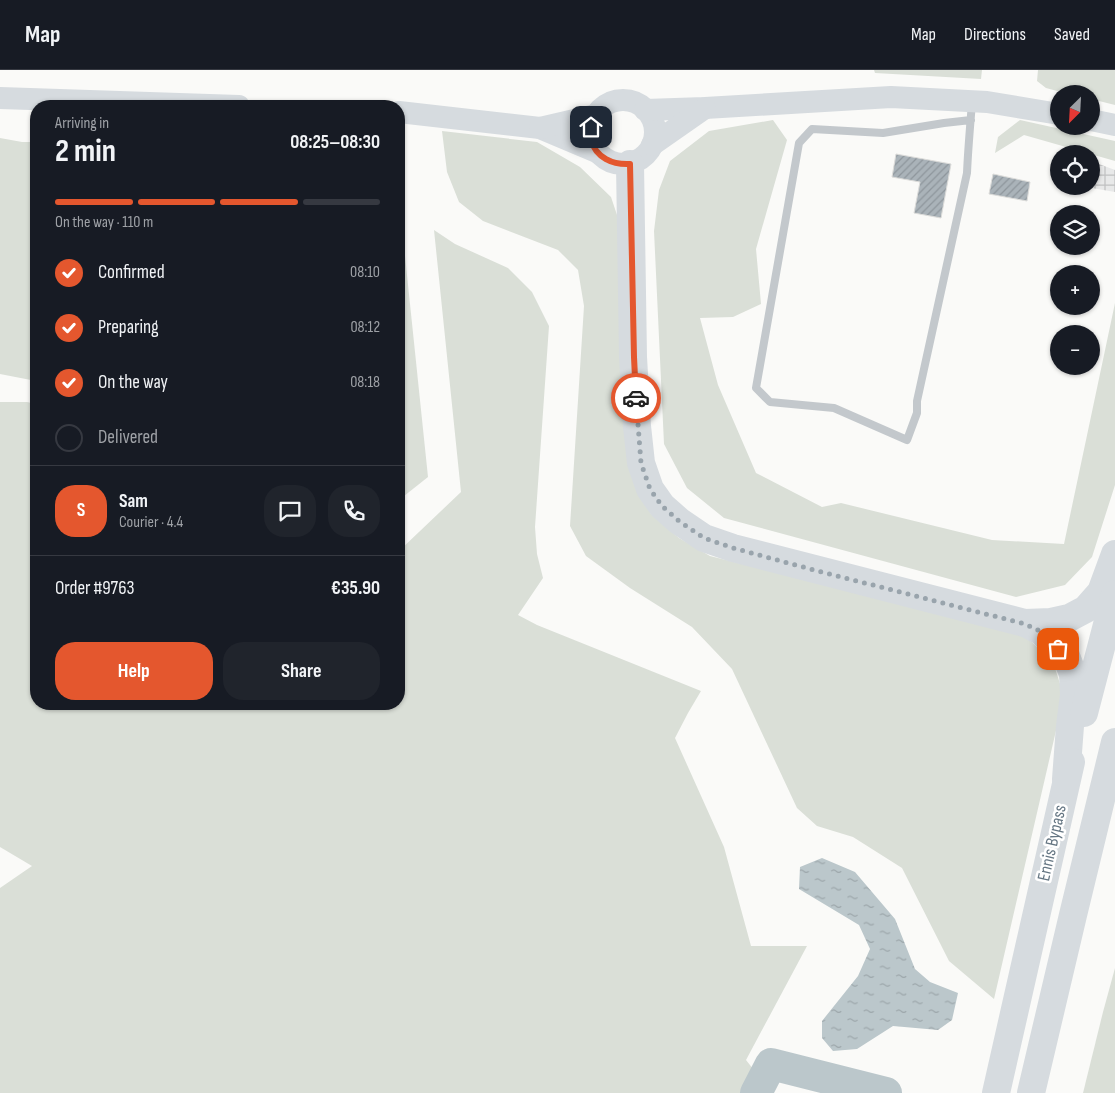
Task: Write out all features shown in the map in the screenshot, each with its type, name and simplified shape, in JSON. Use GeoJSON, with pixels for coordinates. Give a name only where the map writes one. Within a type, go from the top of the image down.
{"type":"FeatureCollection","features":[{"type":"Feature","properties":{"kind":"highway"},"geometry":{"type":"LineString","coordinates":[[630,164],[637,426],[641,463],[650,489],[662,506],[679,521],[704,538],[733,548],[1025,624],[1042,632],[1066,656],[1073,674],[1074,695],[1066,779]]}},
{"type":"Feature","properties":{"kind":"highway"},"geometry":{"type":"LineString","coordinates":[[1025,624],[1051,622],[1069,618],[1086,609],[1101,592],[1115,554]]}},
{"type":"Feature","properties":{"kind":"highway","name":"Ennis Bypass"},"geometry":{"type":"LineString","coordinates":[[996,1093],[1066,779],[1115,594]]}},
{"type":"Feature","properties":{"kind":"highway","name":"Ennis Bypass"},"geometry":{"type":"LineString","coordinates":[[1031,1093],[1072,915],[1115,742]]}},
{"type":"Feature","properties":{"kind":"main road"},"geometry":{"type":"LineString","coordinates":[[645,110],[890,97],[972,111],[987,102],[1050,112]]}},
{"type":"Feature","properties":{"kind":"main road"},"geometry":{"type":"LineString","coordinates":[[0,98],[60,100]]}},
{"type":"Feature","properties":{"kind":"main road"},"geometry":{"type":"LineString","coordinates":[[597,152],[592,140],[591,127],[596,115],[604,106],[618,101],[633,102],[645,110],[653,121],[655,133],[652,145]]}},
{"type":"Feature","properties":{"kind":"main road"},"geometry":{"type":"LineString","coordinates":[[405,113],[540,128],[597,152],[607,160],[620,164],[630,164],[643,157],[652,145],[705,108]]}},
{"type":"Feature","properties":{"kind":"main road"},"geometry":{"type":"LineString","coordinates":[[540,128],[596,115]]}},
{"type":"Feature","properties":{"kind":"main road"},"geometry":{"type":"LineString","coordinates":[[1100,122],[1115,125]]}},
{"type":"Feature","properties":{"kind":"lane"},"geometry":{"type":"LineString","coordinates":[[972,111],[966,174],[917,401],[917,413],[907,440],[834,408],[770,402],[756,388],[800,143],[812,129],[883,133],[944,123],[972,111]]}},
{"type":"Feature","properties":{"kind":"shaded area"},"geometry":{"type":"Polygon","coordinates":[[[874,70],[982,70],[981,79],[875,73],[874,70]]]}},
{"type":"Feature","properties":{"kind":"shaded area"},"geometry":{"type":"Polygon","coordinates":[[[1038,70],[1115,70],[1115,105],[1100,101],[1100,85],[1050,85],[1050,89],[1037,81],[1038,70]]]}},
{"type":"Feature","properties":{"kind":"shaded area"},"geometry":{"type":"Polygon","coordinates":[[[773,120],[787,140],[756,249],[761,304],[733,317],[700,318],[718,385],[756,473],[822,507],[841,503],[992,540],[1064,544],[1115,303],[1115,485],[1092,557],[1065,585],[1016,597],[724,518],[687,488],[664,444],[654,231],[659,190],[670,161],[709,131],[773,120]]]}},
{"type":"Feature","properties":{"kind":"shaded area"},"geometry":{"type":"Polygon","coordinates":[[[1020,120],[1050,127],[1050,135],[1088,135],[1115,141],[1115,161],[1100,157],[1100,145],[1059,145],[1024,135],[995,153],[998,137],[1020,120]]]}},
{"type":"Feature","properties":{"kind":"shaded area"},"geometry":{"type":"Polygon","coordinates":[[[442,131],[537,142],[580,167],[611,197],[622,230],[636,480],[651,514],[679,538],[710,556],[1023,634],[1053,662],[1064,696],[994,999],[949,961],[902,868],[853,837],[817,826],[797,808],[732,669],[692,627],[630,588],[586,556],[570,526],[584,306],[578,270],[558,250],[483,221],[459,202],[447,172],[442,131]]]}},
{"type":"Feature","properties":{"kind":"shaded area"},"geometry":{"type":"Polygon","coordinates":[[[0,138],[30,142],[30,380],[0,374],[0,138]]]}},
{"type":"Feature","properties":{"kind":"shaded area"},"geometry":{"type":"Polygon","coordinates":[[[1100,164],[1115,170],[1115,192],[1100,189],[1100,164]]]}},
{"type":"Feature","properties":{"kind":"shaded area"},"geometry":{"type":"Polygon","coordinates":[[[434,230],[455,244],[508,268],[532,292],[549,326],[535,527],[537,554],[543,578],[518,615],[537,625],[701,691],[675,738],[724,847],[751,946],[807,946],[746,1060],[772,1093],[0,1093],[0,888],[32,866],[0,847],[0,402],[30,403],[30,710],[405,710],[405,545],[461,492],[434,230]]]}},
{"type":"Feature","properties":{"kind":"shaded area"},"geometry":{"type":"Polygon","coordinates":[[[405,256],[428,477],[405,495],[405,256]]]}},
{"type":"Feature","properties":{"kind":"shaded area"},"geometry":{"type":"Polygon","coordinates":[[[1115,968],[1115,1093],[1083,1093],[1103,1012],[1115,968]]]}},
{"type":"Feature","properties":{"kind":"water"},"geometry":{"type":"Polygon","coordinates":[[[822,858],[855,872],[895,919],[915,969],[930,982],[958,993],[952,1020],[938,1030],[893,1026],[857,1049],[833,1051],[822,1038],[822,1021],[858,976],[870,949],[859,925],[799,889],[800,867],[822,858]]]}},
{"type":"Feature","properties":{"kind":"building"},"geometry":{"type":"Polygon","coordinates":[[[896,154],[951,164],[941,218],[914,213],[920,182],[892,177],[896,154]]]}},
{"type":"Feature","properties":{"kind":"building"},"geometry":{"type":"Polygon","coordinates":[[[993,174],[1030,182],[1027,201],[989,194],[993,174]]]}},
{"type":"Feature","properties":{"kind":"waterway"},"geometry":{"type":"LineString","coordinates":[[756,1093],[771,1064],[886,1093]]}},
{"type":"Feature","properties":{"kind":"way so far"},"geometry":{"type":"LineString","coordinates":[[636,398],[641,463],[650,489],[662,506],[679,521],[704,538],[733,548],[814,570],[1025,624],[1042,632],[1058,649]]}},
{"type":"Feature","properties":{"kind":"route"},"geometry":{"type":"LineString","coordinates":[[591,127],[592,140],[597,152],[607,160],[620,164],[630,164],[636,398]]}}]}
